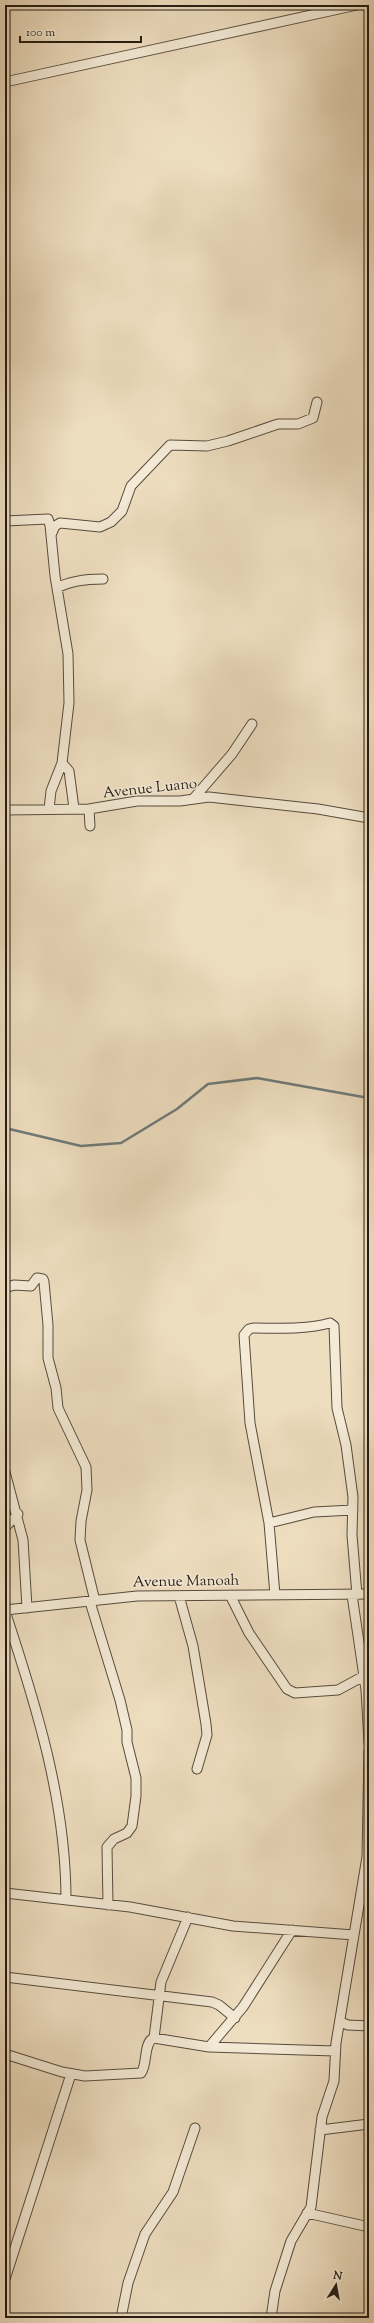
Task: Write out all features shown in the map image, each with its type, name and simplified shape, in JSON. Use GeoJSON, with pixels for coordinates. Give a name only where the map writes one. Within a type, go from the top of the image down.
{"type":"FeatureCollection","features":[{"type":"Feature","properties":{"kind":"street"},"geometry":{"type":"LineString","coordinates":[[5,82],[357,5]]}},
{"type":"Feature","properties":{"kind":"street"},"geometry":{"type":"LineString","coordinates":[[51,535],[55,526],[60,523],[100,527],[111,522],[122,511],[131,486],[170,445],[207,446],[278,424],[298,424],[313,418],[317,402]]}},
{"type":"Feature","properties":{"kind":"street"},"geometry":{"type":"LineString","coordinates":[[5,521],[48,519],[51,535],[57,588],[69,666],[68,718],[62,762],[51,791],[49,809]]}},
{"type":"Feature","properties":{"kind":"street"},"geometry":{"type":"LineString","coordinates":[[57,588],[64,584],[90,578],[103,579]]}},
{"type":"Feature","properties":{"kind":"street"},"geometry":{"type":"LineString","coordinates":[[194,798],[232,754],[252,724]]}},
{"type":"Feature","properties":{"kind":"street"},"geometry":{"type":"LineString","coordinates":[[62,762],[69,771],[74,808]]}},
{"type":"Feature","properties":{"kind":"street","name":"Avenue Luano"},"geometry":{"type":"LineString","coordinates":[[5,810],[90,809],[137,801],[180,801],[194,798],[217,798],[318,809],[369,818]]}},
{"type":"Feature","properties":{"kind":"street"},"geometry":{"type":"LineString","coordinates":[[90,809],[90,826]]}},
{"type":"Feature","properties":{"kind":"street"},"geometry":{"type":"LineString","coordinates":[[5,1288],[14,1285],[31,1286],[37,1278],[43,1279],[48,1325],[48,1358],[57,1394],[58,1408],[86,1467],[88,1490],[81,1521],[80,1540],[93,1601],[120,1700],[127,1730],[127,1745],[136,1778],[136,1801],[132,1826],[127,1833],[114,1839],[108,1847],[108,1905]]}},
{"type":"Feature","properties":{"kind":"street"},"geometry":{"type":"LineString","coordinates":[[275,1595],[269,1523],[250,1423],[243,1340],[246,1331],[252,1328],[298,1329],[333,1325],[337,1408],[348,1456],[353,1510],[352,1535],[355,1595],[362,1677],[366,1690],[369,1742]]}},
{"type":"Feature","properties":{"kind":"street"},"geometry":{"type":"LineString","coordinates":[[5,1472],[18,1514],[24,1553],[27,1608]]}},
{"type":"Feature","properties":{"kind":"street"},"geometry":{"type":"LineString","coordinates":[[269,1523],[314,1512],[353,1510]]}},
{"type":"Feature","properties":{"kind":"street"},"geometry":{"type":"LineString","coordinates":[[5,1527],[18,1514]]}},
{"type":"Feature","properties":{"kind":"street","name":"Avenue Manoah"},"geometry":{"type":"LineString","coordinates":[[5,1611],[137,1596],[369,1594]]}},
{"type":"Feature","properties":{"kind":"street"},"geometry":{"type":"LineString","coordinates":[[230,1595],[249,1633],[287,1689],[295,1693],[338,1690],[362,1677]]}},
{"type":"Feature","properties":{"kind":"street"},"geometry":{"type":"LineString","coordinates":[[179,1596],[193,1646],[206,1724],[207,1735],[197,1769]]}},
{"type":"Feature","properties":{"kind":"street"},"geometry":{"type":"LineString","coordinates":[[5,1611],[20,1652],[48,1756],[66,1868],[66,1900]]}},
{"type":"Feature","properties":{"kind":"street"},"geometry":{"type":"LineString","coordinates":[[271,2318],[275,2292],[291,2241],[307,2213],[313,2198],[320,2130],[324,2108],[334,2080],[340,2022],[354,1935],[365,1903],[369,1751]]}},
{"type":"Feature","properties":{"kind":"street"},"geometry":{"type":"LineString","coordinates":[[5,1893],[108,1905],[188,1917],[233,1926],[354,1935]]}},
{"type":"Feature","properties":{"kind":"street"},"geometry":{"type":"LineString","coordinates":[[5,2054],[71,2074],[85,2076],[141,2073],[144,2068],[148,2043],[154,2038],[159,1994],[166,1967],[188,1917]]}},
{"type":"Feature","properties":{"kind":"street"},"geometry":{"type":"LineString","coordinates":[[209,2046],[235,2018],[292,1930]]}},
{"type":"Feature","properties":{"kind":"street"},"geometry":{"type":"LineString","coordinates":[[5,1977],[159,1994],[212,2002],[219,2004],[235,2018]]}},
{"type":"Feature","properties":{"kind":"street"},"geometry":{"type":"LineString","coordinates":[[340,2022],[348,2025],[369,2026]]}},
{"type":"Feature","properties":{"kind":"street"},"geometry":{"type":"LineString","coordinates":[[154,2038],[209,2046],[336,2051]]}},
{"type":"Feature","properties":{"kind":"street"},"geometry":{"type":"LineString","coordinates":[[5,2279],[71,2074]]}},
{"type":"Feature","properties":{"kind":"street"},"geometry":{"type":"LineString","coordinates":[[320,2130],[369,2124]]}},
{"type":"Feature","properties":{"kind":"street"},"geometry":{"type":"LineString","coordinates":[[121,2318],[128,2283],[146,2234],[173,2192],[195,2128]]}},
{"type":"Feature","properties":{"kind":"street"},"geometry":{"type":"LineString","coordinates":[[307,2213],[369,2227]]}},
{"type":"Feature","properties":{"kind":"waterway"},"geometry":{"type":"LineString","coordinates":[[5,1128],[81,1146],[121,1143],[177,1109],[208,1084],[257,1078],[363,1097],[369,1096]]}}]}
